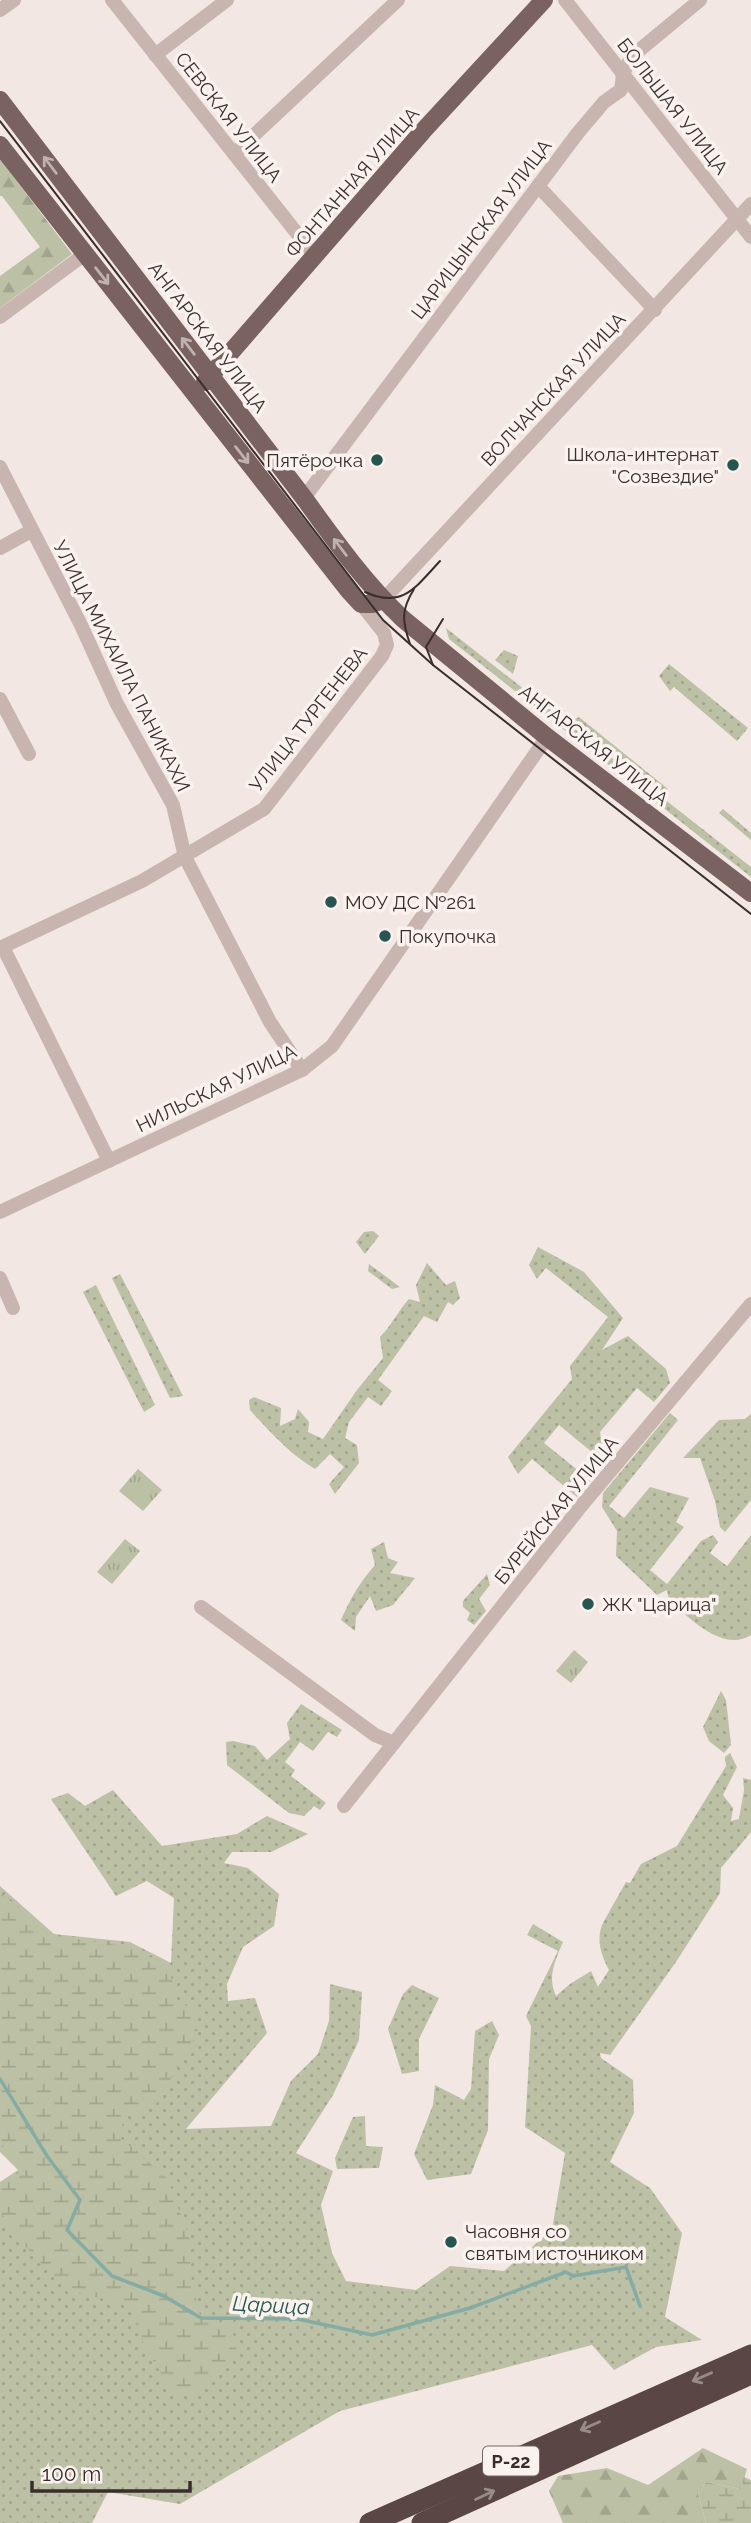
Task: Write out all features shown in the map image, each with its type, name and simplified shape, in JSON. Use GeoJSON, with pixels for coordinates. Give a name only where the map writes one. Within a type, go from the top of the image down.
{"type":"FeatureCollection","features":[{"type":"Feature","properties":{"kind":"highway","name":"Р-22"},"geometry":{"type":"LineString","coordinates":[[422,2523],[655,2407],[751,2355]]}},
{"type":"Feature","properties":{"kind":"highway","name":"Р-22"},"geometry":{"type":"LineString","coordinates":[[370,2523],[655,2407],[751,2374]]}},
{"type":"Feature","properties":{"kind":"main road","name":"ФОНТАННАЯ УЛИЦА"},"geometry":{"type":"LineString","coordinates":[[194,393],[422,131],[544,0]]}},
{"type":"Feature","properties":{"kind":"main road","name":"АНГАРСКАЯ УЛИЦА"},"geometry":{"type":"LineString","coordinates":[[0,100],[304,498],[341,551],[371,605]]}},
{"type":"Feature","properties":{"kind":"main road","name":"АНГАРСКАЯ УЛИЦА"},"geometry":{"type":"LineString","coordinates":[[0,145],[194,393],[371,605],[403,619],[547,737],[751,893]]}},
{"type":"Feature","properties":{"kind":"street"},"geometry":{"type":"LineString","coordinates":[[0,10],[14,0]]}},
{"type":"Feature","properties":{"kind":"street","name":"СЕВСКАЯ УЛИЦА"},"geometry":{"type":"LineString","coordinates":[[112,0],[315,256]]}},
{"type":"Feature","properties":{"kind":"street"},"geometry":{"type":"LineString","coordinates":[[155,55],[227,0]]}},
{"type":"Feature","properties":{"kind":"street"},"geometry":{"type":"LineString","coordinates":[[233,154],[398,0]]}},
{"type":"Feature","properties":{"kind":"street","name":"БОЛЬШАЯ УЛИЦА"},"geometry":{"type":"LineString","coordinates":[[565,0],[751,237]]}},
{"type":"Feature","properties":{"kind":"street","name":"ЦАРИЦЫНСКАЯ УЛИЦА"},"geometry":{"type":"LineString","coordinates":[[304,498],[577,134],[604,102],[621,90],[623,74],[631,57],[700,0]]}},
{"type":"Feature","properties":{"kind":"street"},"geometry":{"type":"LineString","coordinates":[[538,186],[654,310]]}},
{"type":"Feature","properties":{"kind":"street","name":"ВОЛЧАНСКАЯ УЛИЦА"},"geometry":{"type":"LineString","coordinates":[[371,605],[654,310],[751,204]]}},
{"type":"Feature","properties":{"kind":"street"},"geometry":{"type":"LineString","coordinates":[[0,317],[85,254]]}},
{"type":"Feature","properties":{"kind":"street","name":"УЛИЦА МИХАИЛА ПАНИКАХИ"},"geometry":{"type":"LineString","coordinates":[[0,467],[81,625],[117,704],[173,805],[185,857],[270,1022],[302,1070]]}},
{"type":"Feature","properties":{"kind":"street"},"geometry":{"type":"LineString","coordinates":[[0,548],[31,531]]}},
{"type":"Feature","properties":{"kind":"street","name":"УЛИЦА ТУРГЕНЕВА"},"geometry":{"type":"LineString","coordinates":[[1,948],[142,881],[264,809],[382,656],[387,645],[371,605]]}},
{"type":"Feature","properties":{"kind":"street"},"geometry":{"type":"LineString","coordinates":[[0,699],[29,754]]}},
{"type":"Feature","properties":{"kind":"street","name":"НИЛЬСКАЯ УЛИЦА"},"geometry":{"type":"LineString","coordinates":[[0,1212],[302,1070],[332,1045],[547,737]]}},
{"type":"Feature","properties":{"kind":"street"},"geometry":{"type":"LineString","coordinates":[[1,948],[108,1161]]}},
{"type":"Feature","properties":{"kind":"street"},"geometry":{"type":"LineString","coordinates":[[0,1278],[13,1308]]}},
{"type":"Feature","properties":{"kind":"street","name":"БУРЕЙСКАЯ УЛИЦА"},"geometry":{"type":"LineString","coordinates":[[344,1806],[582,1505],[751,1304]]}},
{"type":"Feature","properties":{"kind":"street"},"geometry":{"type":"LineString","coordinates":[[201,1607],[245,1642],[375,1735],[394,1743]]}},
{"type":"Feature","properties":{"kind":"green space"},"geometry":{"type":"Polygon","coordinates":[[[0,159],[72,254],[0,308],[0,276],[40,247],[0,196],[0,159]]]}},
{"type":"Feature","properties":{"kind":"green space"},"geometry":{"type":"Polygon","coordinates":[[[446,628],[751,867],[751,877],[449,639],[446,628]]]}},
{"type":"Feature","properties":{"kind":"green space"},"geometry":{"type":"Polygon","coordinates":[[[504,650],[518,656],[513,674],[495,660],[504,650]]]}},
{"type":"Feature","properties":{"kind":"green space"},"geometry":{"type":"Polygon","coordinates":[[[669,664],[748,728],[737,741],[674,687],[670,691],[659,676],[669,664]]]}},
{"type":"Feature","properties":{"kind":"green space"},"geometry":{"type":"Polygon","coordinates":[[[579,717],[668,789],[664,793],[572,721],[579,717]]]}},
{"type":"Feature","properties":{"kind":"green space"},"geometry":{"type":"Polygon","coordinates":[[[723,809],[751,833],[751,840],[719,813],[723,809]]]}},
{"type":"Feature","properties":{"kind":"green space"},"geometry":{"type":"Polygon","coordinates":[[[373,1231],[379,1236],[365,1254],[356,1242],[364,1232],[373,1231]]]}},
{"type":"Feature","properties":{"kind":"green space"},"geometry":{"type":"Polygon","coordinates":[[[538,1247],[584,1272],[623,1318],[602,1350],[628,1336],[666,1369],[670,1383],[654,1402],[637,1388],[600,1432],[604,1462],[559,1425],[544,1443],[590,1480],[577,1497],[532,1459],[518,1474],[508,1457],[572,1379],[570,1366],[608,1317],[546,1268],[537,1279],[529,1265],[538,1247]]]}},
{"type":"Feature","properties":{"kind":"green space"},"geometry":{"type":"Polygon","coordinates":[[[427,1263],[446,1285],[455,1281],[460,1298],[453,1305],[448,1302],[437,1322],[424,1316],[378,1380],[392,1391],[381,1406],[368,1397],[349,1422],[345,1438],[357,1445],[359,1463],[335,1494],[329,1484],[344,1467],[330,1454],[315,1469],[306,1463],[280,1442],[250,1410],[249,1400],[254,1397],[281,1408],[280,1426],[295,1419],[298,1409],[309,1422],[308,1432],[323,1439],[383,1358],[380,1337],[409,1299],[420,1302],[416,1285],[427,1263]]]}},
{"type":"Feature","properties":{"kind":"green space"},"geometry":{"type":"Polygon","coordinates":[[[369,1264],[400,1287],[392,1289],[368,1271],[369,1264]]]}},
{"type":"Feature","properties":{"kind":"green space"},"geometry":{"type":"Polygon","coordinates":[[[120,1274],[183,1396],[170,1398],[112,1278],[120,1274]]]}},
{"type":"Feature","properties":{"kind":"green space"},"geometry":{"type":"Polygon","coordinates":[[[96,1285],[155,1405],[144,1412],[83,1292],[96,1285]]]}},
{"type":"Feature","properties":{"kind":"green space"},"geometry":{"type":"Polygon","coordinates":[[[670,1413],[678,1420],[609,1506],[624,1518],[650,1487],[689,1498],[676,1522],[684,1527],[650,1570],[667,1584],[701,1541],[713,1535],[718,1542],[710,1553],[727,1566],[751,1535],[751,1635],[740,1639],[729,1640],[707,1631],[669,1601],[667,1590],[657,1595],[616,1556],[617,1531],[602,1507],[603,1493],[670,1413]]]}},
{"type":"Feature","properties":{"kind":"green space"},"geometry":{"type":"Polygon","coordinates":[[[751,1414],[751,1500],[725,1532],[720,1527],[715,1501],[700,1458],[683,1458],[719,1420],[745,1419],[751,1414]]]}},
{"type":"Feature","properties":{"kind":"green space"},"geometry":{"type":"Polygon","coordinates":[[[138,1469],[162,1490],[143,1511],[119,1491],[138,1469]]]}},
{"type":"Feature","properties":{"kind":"green space"},"geometry":{"type":"Polygon","coordinates":[[[125,1539],[140,1551],[112,1584],[97,1572],[125,1539]]]}},
{"type":"Feature","properties":{"kind":"green space"},"geometry":{"type":"Polygon","coordinates":[[[384,1542],[388,1558],[398,1562],[390,1573],[415,1578],[393,1605],[376,1611],[370,1596],[356,1617],[355,1631],[341,1620],[356,1591],[375,1565],[371,1549],[384,1542]]]}},
{"type":"Feature","properties":{"kind":"green space"},"geometry":{"type":"Polygon","coordinates":[[[487,1574],[490,1585],[479,1599],[486,1611],[474,1625],[467,1620],[470,1613],[463,1607],[463,1601],[487,1574]]]}},
{"type":"Feature","properties":{"kind":"green space"},"geometry":{"type":"Polygon","coordinates":[[[574,1650],[588,1662],[571,1683],[556,1671],[574,1650]]]}},
{"type":"Feature","properties":{"kind":"green space"},"geometry":{"type":"Polygon","coordinates":[[[721,1691],[726,1700],[731,1745],[724,1753],[709,1741],[703,1727],[721,1691]]]}},
{"type":"Feature","properties":{"kind":"green space"},"geometry":{"type":"Polygon","coordinates":[[[301,1704],[342,1730],[337,1737],[328,1732],[313,1751],[300,1742],[285,1762],[295,1770],[291,1776],[326,1803],[320,1810],[314,1806],[304,1816],[289,1813],[227,1765],[226,1742],[255,1746],[267,1760],[290,1739],[287,1723],[301,1704]]]}},
{"type":"Feature","properties":{"kind":"green space"},"geometry":{"type":"Polygon","coordinates":[[[730,1753],[737,1767],[723,1795],[733,1808],[731,1821],[739,1819],[744,1790],[743,1778],[751,1780],[751,1832],[721,1868],[720,1893],[676,1962],[610,2055],[600,2053],[601,2058],[633,2080],[634,2113],[610,2162],[650,2188],[682,2233],[665,2317],[702,2340],[656,2347],[614,2370],[592,2345],[340,2411],[180,2504],[108,2492],[92,2523],[0,2523],[0,2182],[18,2170],[0,2152],[0,1886],[54,1934],[130,1942],[171,1963],[174,1898],[147,1881],[116,1896],[51,1799],[68,1793],[85,1806],[113,1790],[162,1846],[237,1834],[267,1816],[308,1834],[271,1852],[232,1852],[224,1863],[248,1868],[279,1894],[274,1926],[243,1947],[227,1984],[228,2001],[255,1998],[267,2033],[186,2129],[271,2126],[291,2081],[318,2054],[329,2021],[330,1984],[362,1992],[359,2040],[333,2095],[296,2153],[333,2171],[321,2205],[332,2253],[346,2281],[416,2290],[450,2266],[504,2271],[552,2230],[565,2153],[525,2127],[531,2026],[526,2016],[558,1951],[527,1935],[533,1924],[563,1942],[552,1976],[556,1996],[591,1971],[598,1987],[609,1970],[600,1946],[601,1927],[626,1882],[630,1883],[641,1864],[677,1846],[726,1766],[725,1757],[730,1753]]]}},
{"type":"Feature","properties":{"kind":"green space"},"geometry":{"type":"Polygon","coordinates":[[[0,1893],[56,1936],[130,1947],[169,1966],[176,1999],[194,2011],[198,2033],[154,2107],[130,2114],[116,2134],[168,2179],[189,2237],[191,2276],[200,2315],[232,2327],[237,2356],[196,2395],[174,2395],[145,2347],[127,2303],[83,2295],[54,2277],[12,2232],[0,2210],[0,2185],[21,2171],[0,2142],[0,1893]]]}},
{"type":"Feature","properties":{"kind":"green space"},"geometry":{"type":"Polygon","coordinates":[[[412,1985],[439,1998],[419,2039],[419,2071],[402,2074],[388,2029],[403,1994],[412,1985]]]}},
{"type":"Feature","properties":{"kind":"green space"},"geometry":{"type":"Polygon","coordinates":[[[492,2021],[499,2035],[489,2059],[488,2130],[471,2174],[427,2180],[414,2154],[433,2105],[435,2085],[464,2100],[471,2089],[475,2031],[492,2021]]]}},
{"type":"Feature","properties":{"kind":"green space"},"geometry":{"type":"Polygon","coordinates":[[[365,2116],[366,2146],[383,2147],[379,2168],[337,2169],[335,2158],[353,2117],[365,2116]]]}},
{"type":"Feature","properties":{"kind":"green space"},"geometry":{"type":"Polygon","coordinates":[[[703,2448],[747,2469],[741,2489],[706,2482],[698,2493],[706,2523],[563,2523],[549,2491],[558,2476],[607,2468],[648,2485],[703,2448]]]}},
{"type":"Feature","properties":{"kind":"green space"},"geometry":{"type":"Polygon","coordinates":[[[744,2477],[751,2480],[751,2523],[706,2523],[698,2493],[706,2482],[741,2489],[744,2477]]]}},
{"type":"Feature","properties":{"kind":"waterway","name":"Царица"},"geometry":{"type":"LineString","coordinates":[[0,2079],[47,2156],[80,2200],[67,2230],[112,2276],[164,2296],[201,2318],[298,2319],[372,2335],[470,2308],[566,2272],[573,2276],[626,2267],[640,2306]]}},
{"type":"Feature","properties":{"kind":"tram line"},"geometry":{"type":"LineString","coordinates":[[0,121],[383,620],[433,665],[751,914]]}},
{"type":"Feature","properties":{"kind":"tram line"},"geometry":{"type":"LineString","coordinates":[[365,592],[378,597],[398,597],[415,587],[440,561]]}},
{"type":"Feature","properties":{"kind":"tram line"},"geometry":{"type":"LineString","coordinates":[[410,644],[404,616],[414,589]]}},
{"type":"Feature","properties":{"kind":"tram line"},"geometry":{"type":"LineString","coordinates":[[433,665],[426,647],[443,619]]}},
{"type":"Feature","properties":{"kind":"place","name":"Пятёрочка"},"geometry":{"type":"Point","coordinates":[377,460]}},
{"type":"Feature","properties":{"kind":"place","name":"Школа-интернат \"Созвездие\""},"geometry":{"type":"Point","coordinates":[733,465]}},
{"type":"Feature","properties":{"kind":"place","name":"МОУ ДС №261"},"geometry":{"type":"Point","coordinates":[331,902]}},
{"type":"Feature","properties":{"kind":"place","name":"Покупочка"},"geometry":{"type":"Point","coordinates":[385,936]}},
{"type":"Feature","properties":{"kind":"place","name":"ЖК \"Царица\""},"geometry":{"type":"Point","coordinates":[588,1604]}},
{"type":"Feature","properties":{"kind":"place","name":"Часовня со святым источником"},"geometry":{"type":"Point","coordinates":[451,2242]}}]}
